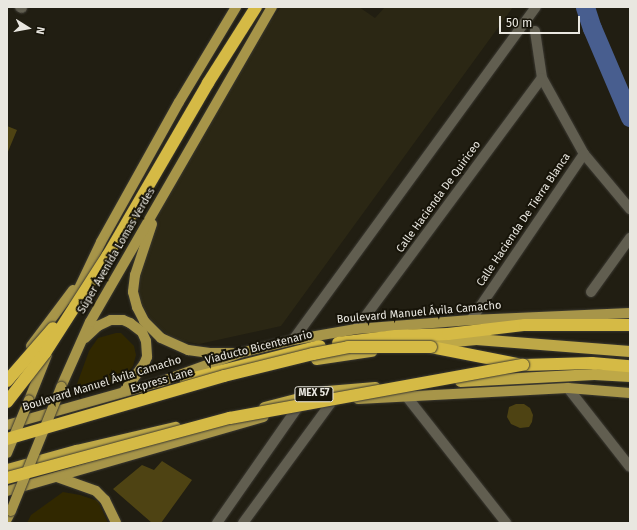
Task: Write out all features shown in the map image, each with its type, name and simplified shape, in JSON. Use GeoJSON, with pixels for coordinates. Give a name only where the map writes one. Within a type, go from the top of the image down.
{"type":"FeatureCollection","features":[{"type":"Feature","properties":{"kind":"highway"},"geometry":{"type":"LineString","coordinates":[[7,381],[58,323],[149,175],[247,7]]}},
{"type":"Feature","properties":{"kind":"highway"},"geometry":{"type":"LineString","coordinates":[[7,402],[45,353],[108,255],[208,83],[256,7]]}},
{"type":"Feature","properties":{"kind":"highway"},"geometry":{"type":"LineString","coordinates":[[348,344],[525,325],[630,325]]}},
{"type":"Feature","properties":{"kind":"highway"},"geometry":{"type":"LineString","coordinates":[[7,442],[198,389],[326,357],[436,342],[476,339],[630,351]]}},
{"type":"Feature","properties":{"kind":"highway"},"geometry":{"type":"LineString","coordinates":[[348,344],[430,347],[523,365]]}},
{"type":"Feature","properties":{"kind":"highway","name":"Viaducto Bicentenario"},"geometry":{"type":"LineString","coordinates":[[7,432],[270,358],[348,344]]}},
{"type":"Feature","properties":{"kind":"highway","name":"Express Lane"},"geometry":{"type":"LineString","coordinates":[[7,438],[224,376],[348,344]]}},
{"type":"Feature","properties":{"kind":"highway"},"geometry":{"type":"LineString","coordinates":[[7,478],[230,418],[523,365],[592,363],[630,366]]}},
{"type":"Feature","properties":{"kind":"highway","name":"MEX 57"},"geometry":{"type":"LineString","coordinates":[[7,469],[91,447],[327,391],[458,381],[594,374],[630,376]]}},
{"type":"Feature","properties":{"kind":"main road","name":"Súper Avenida Lomas Verdes"},"geometry":{"type":"LineString","coordinates":[[7,453],[42,367],[102,242],[179,102],[236,7]]}},
{"type":"Feature","properties":{"kind":"main road","name":"Súper Avenida Lomas Verdes"},"geometry":{"type":"LineString","coordinates":[[9,517],[78,346],[90,322],[272,7]]}},
{"type":"Feature","properties":{"kind":"main road"},"geometry":{"type":"LineString","coordinates":[[159,203],[135,275],[133,292],[137,307],[144,321],[161,338],[188,350],[210,353],[240,353]]}},
{"type":"Feature","properties":{"kind":"main road"},"geometry":{"type":"LineString","coordinates":[[7,374],[66,301],[102,242]]}},
{"type":"Feature","properties":{"kind":"main road","name":"Boulevard Manuel Ávila Camacho"},"geometry":{"type":"LineString","coordinates":[[7,426],[160,382],[240,353],[293,340],[356,329],[471,320],[630,312]]}},
{"type":"Feature","properties":{"kind":"main road"},"geometry":{"type":"LineString","coordinates":[[78,346],[90,333],[111,320],[123,320],[137,327],[146,341],[147,357],[144,364],[124,392]]}},
{"type":"Feature","properties":{"kind":"main road"},"geometry":{"type":"LineString","coordinates":[[7,491],[179,440],[298,407],[333,400],[568,388],[630,393]]}},
{"type":"Feature","properties":{"kind":"main road"},"geometry":{"type":"LineString","coordinates":[[58,477],[96,491],[105,500],[116,523]]}},
{"type":"Feature","properties":{"kind":"street"},"geometry":{"type":"LineString","coordinates":[[293,340],[536,7]]}},
{"type":"Feature","properties":{"kind":"street"},"geometry":{"type":"LineString","coordinates":[[535,31],[542,78],[584,154],[630,209]]}},
{"type":"Feature","properties":{"kind":"street","name":"Calle Hacienda De Quiriceo"},"geometry":{"type":"LineString","coordinates":[[356,329],[542,78]]}},
{"type":"Feature","properties":{"kind":"street","name":"Calle Hacienda De Tierra Blanca"},"geometry":{"type":"LineString","coordinates":[[471,320],[584,154]]}},
{"type":"Feature","properties":{"kind":"street"},"geometry":{"type":"LineString","coordinates":[[591,292],[630,238]]}},
{"type":"Feature","properties":{"kind":"street"},"geometry":{"type":"LineString","coordinates":[[568,388],[630,467]]}},
{"type":"Feature","properties":{"kind":"street"},"geometry":{"type":"LineString","coordinates":[[407,397],[506,523]]}},
{"type":"Feature","properties":{"kind":"street"},"geometry":{"type":"LineString","coordinates":[[243,523],[333,400]]}},
{"type":"Feature","properties":{"kind":"street"},"geometry":{"type":"LineString","coordinates":[[217,523],[298,407]]}},
{"type":"Feature","properties":{"kind":"shaded area"},"geometry":{"type":"Polygon","coordinates":[[[281,7],[359,7],[375,18],[385,7],[513,7],[281,326],[199,344],[172,339],[151,320],[134,292],[146,242],[181,165],[240,62],[281,7]]]}},
{"type":"Feature","properties":{"kind":"shaded area"},"geometry":{"type":"Polygon","coordinates":[[[121,333],[134,346],[136,355],[133,366],[124,377],[73,395],[89,351],[98,338],[121,333]]]}},
{"type":"Feature","properties":{"kind":"shaded area"},"geometry":{"type":"Polygon","coordinates":[[[63,492],[80,495],[98,501],[108,523],[27,523],[31,515],[63,492]]]}},
{"type":"Feature","properties":{"kind":"building"},"geometry":{"type":"Polygon","coordinates":[[[7,126],[17,130],[7,154],[7,126]]]}},
{"type":"Feature","properties":{"kind":"building"},"geometry":{"type":"Polygon","coordinates":[[[516,404],[524,404],[530,408],[533,415],[532,422],[529,427],[520,428],[511,424],[507,417],[509,407],[516,404]]]}},
{"type":"Feature","properties":{"kind":"building"},"geometry":{"type":"Polygon","coordinates":[[[162,461],[192,480],[161,523],[152,523],[113,489],[142,465],[154,470],[162,461]]]}},
{"type":"Feature","properties":{"kind":"waterway"},"geometry":{"type":"LineString","coordinates":[[585,7],[592,28],[630,117]]}}]}
